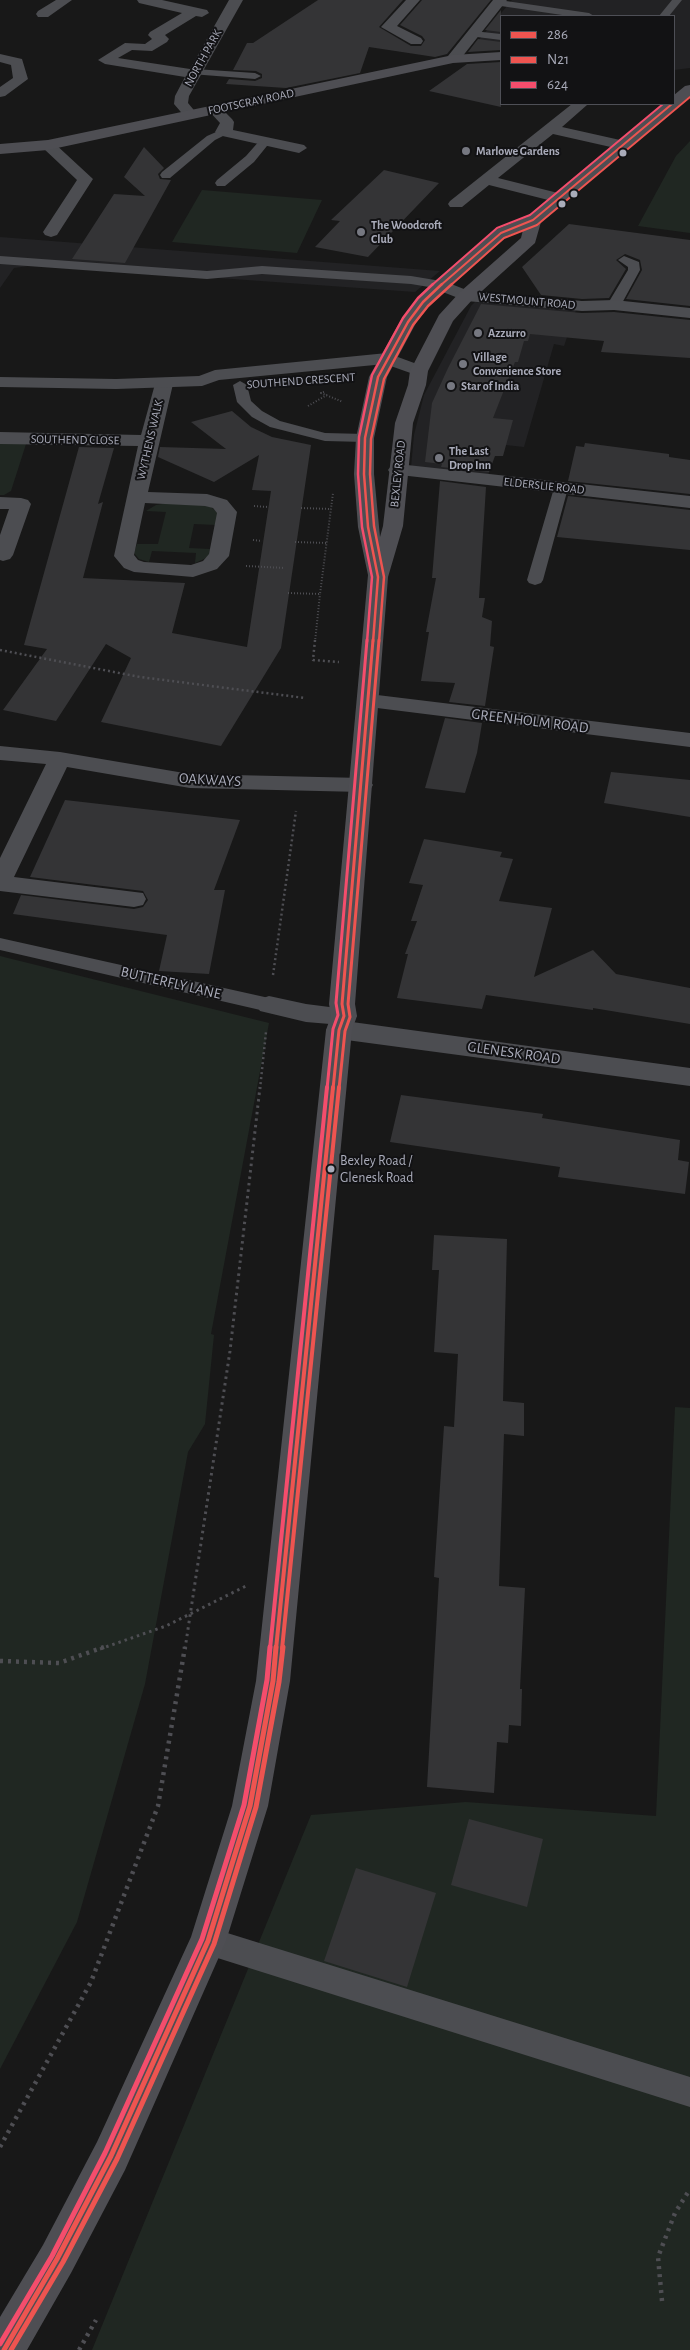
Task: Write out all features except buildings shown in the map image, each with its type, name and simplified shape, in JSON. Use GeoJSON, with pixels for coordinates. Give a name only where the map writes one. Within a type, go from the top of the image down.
{"type":"FeatureCollection","features":[{"type":"Feature","properties":{"kind":"main road","name":"FOOTSCRAY ROAD"},"geometry":{"type":"LineString","coordinates":[[0,149],[48,145],[453,59],[500,56]]}},
{"type":"Feature","properties":{"kind":"main road","name":"BEXLEY ROAD"},"geometry":{"type":"LineString","coordinates":[[675,94],[687,82]]}},
{"type":"Feature","properties":{"kind":"main road","name":"BEXLEY ROAD"},"geometry":{"type":"LineString","coordinates":[[378,577],[368,526],[364,474],[365,438],[368,414],[378,377],[408,322],[423,302],[501,233],[533,220],[624,146],[664,105]]}},
{"type":"Feature","properties":{"kind":"main road","name":"BEXLEY ROAD"},"geometry":{"type":"LineString","coordinates":[[4,2350],[57,2259],[111,2156],[208,1941],[250,1806],[272,1681],[341,1023],[378,577],[393,526],[406,412],[417,385],[419,371],[445,319],[482,281],[530,240],[533,220]]}},
{"type":"Feature","properties":{"kind":"street"},"geometry":{"type":"LineString","coordinates":[[43,14],[65,0]]}},
{"type":"Feature","properties":{"kind":"street"},"geometry":{"type":"LineString","coordinates":[[144,0],[226,18]]}},
{"type":"Feature","properties":{"kind":"street","name":"NORTH PARK"},"geometry":{"type":"LineString","coordinates":[[191,115],[181,104],[182,96],[236,0]]}},
{"type":"Feature","properties":{"kind":"street"},"geometry":{"type":"LineString","coordinates":[[413,0],[388,27],[416,41]]}},
{"type":"Feature","properties":{"kind":"street"},"geometry":{"type":"LineString","coordinates":[[453,59],[499,1]]}},
{"type":"Feature","properties":{"kind":"street"},"geometry":{"type":"LineString","coordinates":[[193,12],[155,35],[162,39],[147,48],[130,46],[105,60],[151,69],[194,73]]}},
{"type":"Feature","properties":{"kind":"street"},"geometry":{"type":"LineString","coordinates":[[0,58],[17,62],[22,79],[0,93]]}},
{"type":"Feature","properties":{"kind":"street"},"geometry":{"type":"LineString","coordinates":[[135,78],[151,69]]}},
{"type":"Feature","properties":{"kind":"street"},"geometry":{"type":"LineString","coordinates":[[456,204],[580,105]]}},
{"type":"Feature","properties":{"kind":"street"},"geometry":{"type":"LineString","coordinates":[[215,110],[227,122],[227,128],[223,132]]}},
{"type":"Feature","properties":{"kind":"street"},"geometry":{"type":"LineString","coordinates":[[550,129],[624,146]]}},
{"type":"Feature","properties":{"kind":"street"},"geometry":{"type":"LineString","coordinates":[[223,132],[299,148]]}},
{"type":"Feature","properties":{"kind":"street"},"geometry":{"type":"LineString","coordinates":[[48,145],[85,179],[51,232]]}},
{"type":"Feature","properties":{"kind":"street"},"geometry":{"type":"LineString","coordinates":[[486,180],[560,198]]}},
{"type":"Feature","properties":{"kind":"street"},"geometry":{"type":"LineString","coordinates":[[441,285],[482,281]]}},
{"type":"Feature","properties":{"kind":"street","name":"WESTMOUNT ROAD"},"geometry":{"type":"LineString","coordinates":[[482,281],[586,296],[614,305]]}},
{"type":"Feature","properties":{"kind":"street","name":"WESTMOUNT ROAD"},"geometry":{"type":"LineString","coordinates":[[441,285],[466,296],[582,306],[614,305],[690,313]]}},
{"type":"Feature","properties":{"kind":"street","name":"SOUTHEND CRESCENT"},"geometry":{"type":"LineString","coordinates":[[0,382],[164,384],[202,381],[215,375],[387,358],[419,371]]}},
{"type":"Feature","properties":{"kind":"street","name":"SOUTHEND CRESCENT"},"geometry":{"type":"LineString","coordinates":[[202,381],[214,387],[378,377],[419,371]]}},
{"type":"Feature","properties":{"kind":"street","name":"WYTHENS WALK"},"geometry":{"type":"LineString","coordinates":[[137,497],[207,500],[220,504],[227,512],[219,556],[210,565],[193,571],[141,568],[131,564],[124,556],[149,441],[164,384]]}},
{"type":"Feature","properties":{"kind":"street","name":"SOUTHEND CLOSE"},"geometry":{"type":"LineString","coordinates":[[0,438],[149,441]]}},
{"type":"Feature","properties":{"kind":"street","name":"ELDERSLIE ROAD"},"geometry":{"type":"LineString","coordinates":[[398,470],[690,502]]}},
{"type":"Feature","properties":{"kind":"street"},"geometry":{"type":"LineString","coordinates":[[0,503],[21,504],[3,555]]}},
{"type":"Feature","properties":{"kind":"street","name":"GREENHOLM ROAD"},"geometry":{"type":"LineString","coordinates":[[369,701],[690,740]]}},
{"type":"Feature","properties":{"kind":"street","name":"OAKWAYS"},"geometry":{"type":"LineString","coordinates":[[0,753],[60,759],[190,781],[362,785]]}},
{"type":"Feature","properties":{"kind":"street"},"geometry":{"type":"LineString","coordinates":[[60,759],[0,882],[134,899]]}},
{"type":"Feature","properties":{"kind":"street","name":"BUTTERFLY LANE"},"geometry":{"type":"LineString","coordinates":[[270,994],[306,1013],[341,1023]]}},
{"type":"Feature","properties":{"kind":"street","name":"GLENESK ROAD"},"geometry":{"type":"LineString","coordinates":[[341,1023],[378,1034],[690,1077]]}},
{"type":"Feature","properties":{"kind":"lane"},"geometry":{"type":"LineString","coordinates":[[665,15],[677,0]]}},
{"type":"Feature","properties":{"kind":"lane"},"geometry":{"type":"LineString","coordinates":[[499,1],[576,15]]}},
{"type":"Feature","properties":{"kind":"lane"},"geometry":{"type":"LineString","coordinates":[[513,15],[521,6]]}},
{"type":"Feature","properties":{"kind":"lane"},"geometry":{"type":"LineString","coordinates":[[473,34],[499,35]]}},
{"type":"Feature","properties":{"kind":"lane"},"geometry":{"type":"LineString","coordinates":[[194,73],[255,76]]}},
{"type":"Feature","properties":{"kind":"lane"},"geometry":{"type":"LineString","coordinates":[[166,175],[210,138],[223,132]]}},
{"type":"Feature","properties":{"kind":"lane"},"geometry":{"type":"LineString","coordinates":[[221,183],[250,158],[265,141]]}},
{"type":"Feature","properties":{"kind":"lane"},"geometry":{"type":"LineString","coordinates":[[0,260],[207,275],[262,270],[411,280],[441,285]]}},
{"type":"Feature","properties":{"kind":"lane"},"geometry":{"type":"LineString","coordinates":[[614,305],[634,270],[634,266],[624,260]]}},
{"type":"Feature","properties":{"kind":"lane"},"geometry":{"type":"LineString","coordinates":[[240,385],[244,402],[263,418],[275,424],[300,432],[365,438]]}},
{"type":"Feature","properties":{"kind":"lane"},"geometry":{"type":"LineString","coordinates":[[535,580],[561,488]]}},
{"type":"Feature","properties":{"kind":"lane","name":"BUTTERFLY LANE"},"geometry":{"type":"LineString","coordinates":[[0,944],[270,994]]}},
{"type":"Feature","properties":{"kind":"lane"},"geometry":{"type":"LineString","coordinates":[[208,1941],[690,2092]]}},
{"type":"Feature","properties":{"kind":"path"},"geometry":{"type":"LineString","coordinates":[[328,388],[321,393],[345,403],[313,660],[342,662]]}},
{"type":"Feature","properties":{"kind":"path"},"geometry":{"type":"LineString","coordinates":[[301,508],[331,509]]}},
{"type":"Feature","properties":{"kind":"path"},"geometry":{"type":"LineString","coordinates":[[295,542],[327,543]]}},
{"type":"Feature","properties":{"kind":"path"},"geometry":{"type":"LineString","coordinates":[[288,593],[320,594]]}},
{"type":"Feature","properties":{"kind":"path"},"geometry":{"type":"LineString","coordinates":[[0,650],[140,677],[305,698]]}},
{"type":"Feature","properties":{"kind":"path"},"geometry":{"type":"LineString","coordinates":[[0,2147],[91,1982],[158,1806],[191,1614],[230,1352],[270,994],[300,784]]}},
{"type":"Feature","properties":{"kind":"path"},"geometry":{"type":"LineString","coordinates":[[0,1661],[59,1663],[166,1626],[284,1567]]}},
{"type":"Feature","properties":{"kind":"path"},"geometry":{"type":"LineString","coordinates":[[662,2300],[658,2257],[675,2213],[690,2190]]}},
{"type":"Feature","properties":{"kind":"path"},"geometry":{"type":"LineString","coordinates":[[79,2350],[96,2320]]}},
{"type":"Feature","properties":{"kind":"shaded area"},"geometry":{"type":"Polygon","coordinates":[[[512,0],[690,0],[690,68],[675,70],[675,15],[500,15],[500,44],[478,41],[512,0]]]}},
{"type":"Feature","properties":{"kind":"shaded area"},"geometry":{"type":"Polygon","coordinates":[[[690,141],[690,233],[638,226],[676,156],[690,141]]]}},
{"type":"Feature","properties":{"kind":"shaded area"},"geometry":{"type":"Polygon","coordinates":[[[202,190],[322,200],[297,253],[172,242],[202,190]]]}},
{"type":"Feature","properties":{"kind":"shaded area"},"geometry":{"type":"Polygon","coordinates":[[[0,237],[440,271],[415,292],[36,265],[14,268],[0,288],[0,237]]]}},
{"type":"Feature","properties":{"kind":"shaded area"},"geometry":{"type":"Polygon","coordinates":[[[475,302],[576,310],[564,346],[554,344],[524,447],[497,444],[488,476],[411,467],[414,435],[424,395],[471,306],[475,302]]]}},
{"type":"Feature","properties":{"kind":"shaded area"},"geometry":{"type":"Polygon","coordinates":[[[0,443],[26,444],[11,491],[4,495],[0,495],[0,443]]]}},
{"type":"Feature","properties":{"kind":"shaded area"},"geometry":{"type":"Polygon","coordinates":[[[169,503],[200,504],[211,507],[218,513],[216,525],[194,524],[189,548],[210,549],[209,556],[195,563],[196,553],[152,551],[149,562],[139,559],[134,553],[137,544],[158,544],[166,512],[146,511],[156,505],[169,503]]]}},
{"type":"Feature","properties":{"kind":"shaded area"},"geometry":{"type":"Polygon","coordinates":[[[0,956],[269,1023],[211,1334],[214,1335],[205,1424],[188,1452],[145,1684],[77,1922],[0,2069],[0,956]]]}},
{"type":"Feature","properties":{"kind":"shaded area"},"geometry":{"type":"Polygon","coordinates":[[[675,1407],[690,1408],[690,2350],[92,2350],[311,1815],[466,1802],[656,1816],[675,1407]]]}},
{"type":"Feature","properties":{"kind":"transit line","name":"N21"},"geometry":{"type":"LineString","coordinates":[[11,2350],[63,2262],[117,2159],[214,1944],[256,1807],[279,1682],[345,1031],[350,1017],[348,1004],[384,577],[374,526],[370,474],[371,439],[384,379],[413,325],[428,306],[445,290],[504,238],[537,225],[690,97]]}},
{"type":"Feature","properties":{"kind":"transit line","name":"624"},"geometry":{"type":"LineString","coordinates":[[0,2344],[52,2256],[105,2153],[202,1939],[244,1805],[267,1680],[333,1029],[338,1015],[336,1003],[372,577],[362,527],[358,474],[359,437],[372,375],[403,318],[418,298],[437,280],[497,228],[530,215],[662,105]]}},
{"type":"Feature","properties":{"kind":"transit line","name":"286"},"geometry":{"type":"LineString","coordinates":[[4,2350],[57,2259],[111,2156],[208,1941],[250,1806],[273,1681],[339,1030],[344,1016],[342,1004],[378,577],[368,527],[364,474],[365,438],[378,377],[408,322],[423,302],[441,285],[501,233],[533,220],[671,105]]}},
{"type":"Feature","properties":{"kind":"place","name":"Marlowe Gardens"},"geometry":{"type":"Point","coordinates":[466,151]}},
{"type":"Feature","properties":{"kind":"place","name":"The Woodcroft Club"},"geometry":{"type":"Point","coordinates":[361,232]}},
{"type":"Feature","properties":{"kind":"place","name":"Azzurro"},"geometry":{"type":"Point","coordinates":[478,333]}},
{"type":"Feature","properties":{"kind":"place","name":"Village Convenience Store"},"geometry":{"type":"Point","coordinates":[463,364]}},
{"type":"Feature","properties":{"kind":"place","name":"Star of India"},"geometry":{"type":"Point","coordinates":[451,386]}},
{"type":"Feature","properties":{"kind":"place","name":"The Last Drop Inn"},"geometry":{"type":"Point","coordinates":[439,458]}},
{"type":"Feature","properties":{"kind":"place","name":"Bexley Road / Glenesk Road"},"geometry":{"type":"Point","coordinates":[331,1169]}}]}
